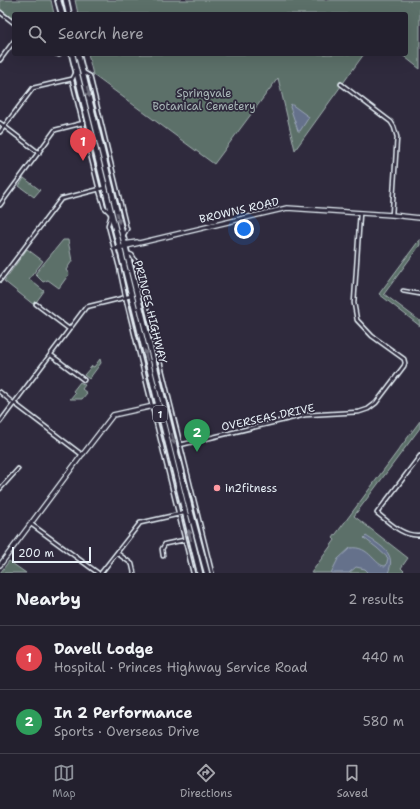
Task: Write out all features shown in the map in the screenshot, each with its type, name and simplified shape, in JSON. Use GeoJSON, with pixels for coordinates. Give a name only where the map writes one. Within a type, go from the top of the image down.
{"type":"FeatureCollection","features":[{"type":"Feature","properties":{"kind":"highway"},"geometry":{"type":"LineString","coordinates":[[58,0],[61,12]]}},
{"type":"Feature","properties":{"kind":"highway"},"geometry":{"type":"LineString","coordinates":[[66,0],[69,12]]}},
{"type":"Feature","properties":{"kind":"highway","name":"PRINCES HIGHWAY"},"geometry":{"type":"LineString","coordinates":[[72,56],[200,573]]}},
{"type":"Feature","properties":{"kind":"highway","name":"PRINCES HIGHWAY"},"geometry":{"type":"LineString","coordinates":[[79,56],[190,510],[207,573]]}},
{"type":"Feature","properties":{"kind":"highway"},"geometry":{"type":"LineString","coordinates":[[104,188],[111,187]]}},
{"type":"Feature","properties":{"kind":"highway"},"geometry":{"type":"LineString","coordinates":[[107,197],[113,195]]}},
{"type":"Feature","properties":{"kind":"highway"},"geometry":{"type":"LineString","coordinates":[[154,363],[155,378],[160,401],[158,405]]}},
{"type":"Feature","properties":{"kind":"highway"},"geometry":{"type":"LineString","coordinates":[[184,513],[190,510]]}},
{"type":"Feature","properties":{"kind":"street"},"geometry":{"type":"LineString","coordinates":[[0,12],[12,21]]}},
{"type":"Feature","properties":{"kind":"street"},"geometry":{"type":"LineString","coordinates":[[0,60],[12,44]]}},
{"type":"Feature","properties":{"kind":"street"},"geometry":{"type":"LineString","coordinates":[[76,71],[72,79],[104,208],[111,215],[108,225],[179,514],[192,573]]}},
{"type":"Feature","properties":{"kind":"street"},"geometry":{"type":"LineString","coordinates":[[83,72],[90,76],[127,229],[123,237]]}},
{"type":"Feature","properties":{"kind":"street"},"geometry":{"type":"LineString","coordinates":[[0,132],[33,88],[72,79]]}},
{"type":"Feature","properties":{"kind":"street"},"geometry":{"type":"LineString","coordinates":[[341,84],[391,122],[396,131],[398,137],[392,215]]}},
{"type":"Feature","properties":{"kind":"street"},"geometry":{"type":"LineString","coordinates":[[0,123],[39,152]]}},
{"type":"Feature","properties":{"kind":"street"},"geometry":{"type":"LineString","coordinates":[[0,205],[55,130],[83,123]]}},
{"type":"Feature","properties":{"kind":"street"},"geometry":{"type":"LineString","coordinates":[[0,280],[61,199],[104,188]]}},
{"type":"Feature","properties":{"kind":"street","name":"BROWNS ROAD"},"geometry":{"type":"LineString","coordinates":[[114,249],[287,208],[420,217]]}},
{"type":"Feature","properties":{"kind":"street","name":"OVERSEAS DRIVE"},"geometry":{"type":"LineString","coordinates":[[180,445],[305,416],[359,412],[368,409],[376,403],[405,363],[404,359],[372,336],[357,320],[354,303],[360,213]]}},
{"type":"Feature","properties":{"kind":"street"},"geometry":{"type":"LineString","coordinates":[[127,253],[132,255],[135,260],[212,573]]}},
{"type":"Feature","properties":{"kind":"street"},"geometry":{"type":"LineString","coordinates":[[404,291],[420,294]]}},
{"type":"Feature","properties":{"kind":"street"},"geometry":{"type":"LineString","coordinates":[[0,422],[87,306],[131,296]]}},
{"type":"Feature","properties":{"kind":"street"},"geometry":{"type":"LineString","coordinates":[[36,304],[69,329]]}},
{"type":"Feature","properties":{"kind":"street"},"geometry":{"type":"LineString","coordinates":[[50,355],[84,380]]}},
{"type":"Feature","properties":{"kind":"street"},"geometry":{"type":"LineString","coordinates":[[0,392],[82,455]]}},
{"type":"Feature","properties":{"kind":"street"},"geometry":{"type":"LineString","coordinates":[[152,405],[156,399]]}},
{"type":"Feature","properties":{"kind":"street"},"geometry":{"type":"LineString","coordinates":[[0,565],[113,416],[152,405],[158,405]]}},
{"type":"Feature","properties":{"kind":"street"},"geometry":{"type":"LineString","coordinates":[[420,456],[377,513],[405,533],[411,536],[420,535]]}},
{"type":"Feature","properties":{"kind":"street"},"geometry":{"type":"LineString","coordinates":[[0,489],[18,469]]}},
{"type":"Feature","properties":{"kind":"street"},"geometry":{"type":"LineString","coordinates":[[179,514],[183,508]]}},
{"type":"Feature","properties":{"kind":"street"},"geometry":{"type":"LineString","coordinates":[[101,573],[140,522],[184,513]]}},
{"type":"Feature","properties":{"kind":"street"},"geometry":{"type":"LineString","coordinates":[[31,524],[98,573]]}},
{"type":"Feature","properties":{"kind":"street"},"geometry":{"type":"LineString","coordinates":[[163,556],[162,549],[165,544],[184,540]]}},
{"type":"Feature","properties":{"kind":"street"},"geometry":{"type":"LineString","coordinates":[[117,553],[132,564],[134,573]]}},
{"type":"Feature","properties":{"kind":"green space"},"geometry":{"type":"Polygon","coordinates":[[[0,0],[51,0],[54,12],[12,12],[12,18],[0,9],[0,0]]]}},
{"type":"Feature","properties":{"kind":"green space"},"geometry":{"type":"Polygon","coordinates":[[[75,0],[420,0],[420,69],[404,56],[408,56],[408,12],[78,12],[75,0]]]}},
{"type":"Feature","properties":{"kind":"green space","name":"Springvale Botanical Cemetery"},"geometry":{"type":"Polygon","coordinates":[[[88,56],[363,56],[295,150],[278,78],[214,164],[93,75],[88,56]]]}},
{"type":"Feature","properties":{"kind":"green space"},"geometry":{"type":"Polygon","coordinates":[[[24,178],[40,190],[34,197],[19,186],[24,178]]]}},
{"type":"Feature","properties":{"kind":"green space"},"geometry":{"type":"Polygon","coordinates":[[[420,239],[420,245],[384,294],[420,321],[420,326],[379,294],[420,239]]]}},
{"type":"Feature","properties":{"kind":"green space"},"geometry":{"type":"Polygon","coordinates":[[[63,240],[68,240],[72,261],[66,270],[69,274],[59,288],[48,280],[43,282],[35,274],[63,240]]]}},
{"type":"Feature","properties":{"kind":"green space"},"geometry":{"type":"Polygon","coordinates":[[[27,249],[43,261],[29,279],[44,291],[34,305],[4,281],[27,249]]]}},
{"type":"Feature","properties":{"kind":"green space"},"geometry":{"type":"Polygon","coordinates":[[[100,359],[101,363],[89,379],[84,375],[92,366],[94,367],[100,359]]]}},
{"type":"Feature","properties":{"kind":"green space"},"geometry":{"type":"Polygon","coordinates":[[[80,382],[85,385],[82,389],[87,393],[82,399],[70,399],[75,393],[73,391],[80,382]]]}},
{"type":"Feature","properties":{"kind":"green space"},"geometry":{"type":"Polygon","coordinates":[[[420,421],[420,428],[354,516],[408,558],[401,568],[404,571],[402,573],[311,573],[335,540],[333,538],[420,421]]]}},
{"type":"Feature","properties":{"kind":"green space"},"geometry":{"type":"Polygon","coordinates":[[[9,561],[26,573],[0,573],[9,561]]]}},
{"type":"Feature","properties":{"kind":"water"},"geometry":{"type":"Polygon","coordinates":[[[291,104],[309,117],[300,131],[298,131],[290,107],[291,104]]]}},
{"type":"Feature","properties":{"kind":"water"},"geometry":{"type":"Polygon","coordinates":[[[366,536],[382,547],[389,555],[390,566],[388,573],[369,573],[365,569],[356,567],[349,573],[331,573],[338,559],[350,548],[363,550],[379,563],[386,566],[388,558],[364,538],[366,536]]]}},
{"type":"Feature","properties":{"kind":"place","name":"Davell Lodge"},"geometry":{"type":"Point","coordinates":[83,161]}},
{"type":"Feature","properties":{"kind":"place","name":"In 2 Performance"},"geometry":{"type":"Point","coordinates":[197,452]}},
{"type":"Feature","properties":{"kind":"place","name":"in2fitness"},"geometry":{"type":"Point","coordinates":[217,488]}}]}
